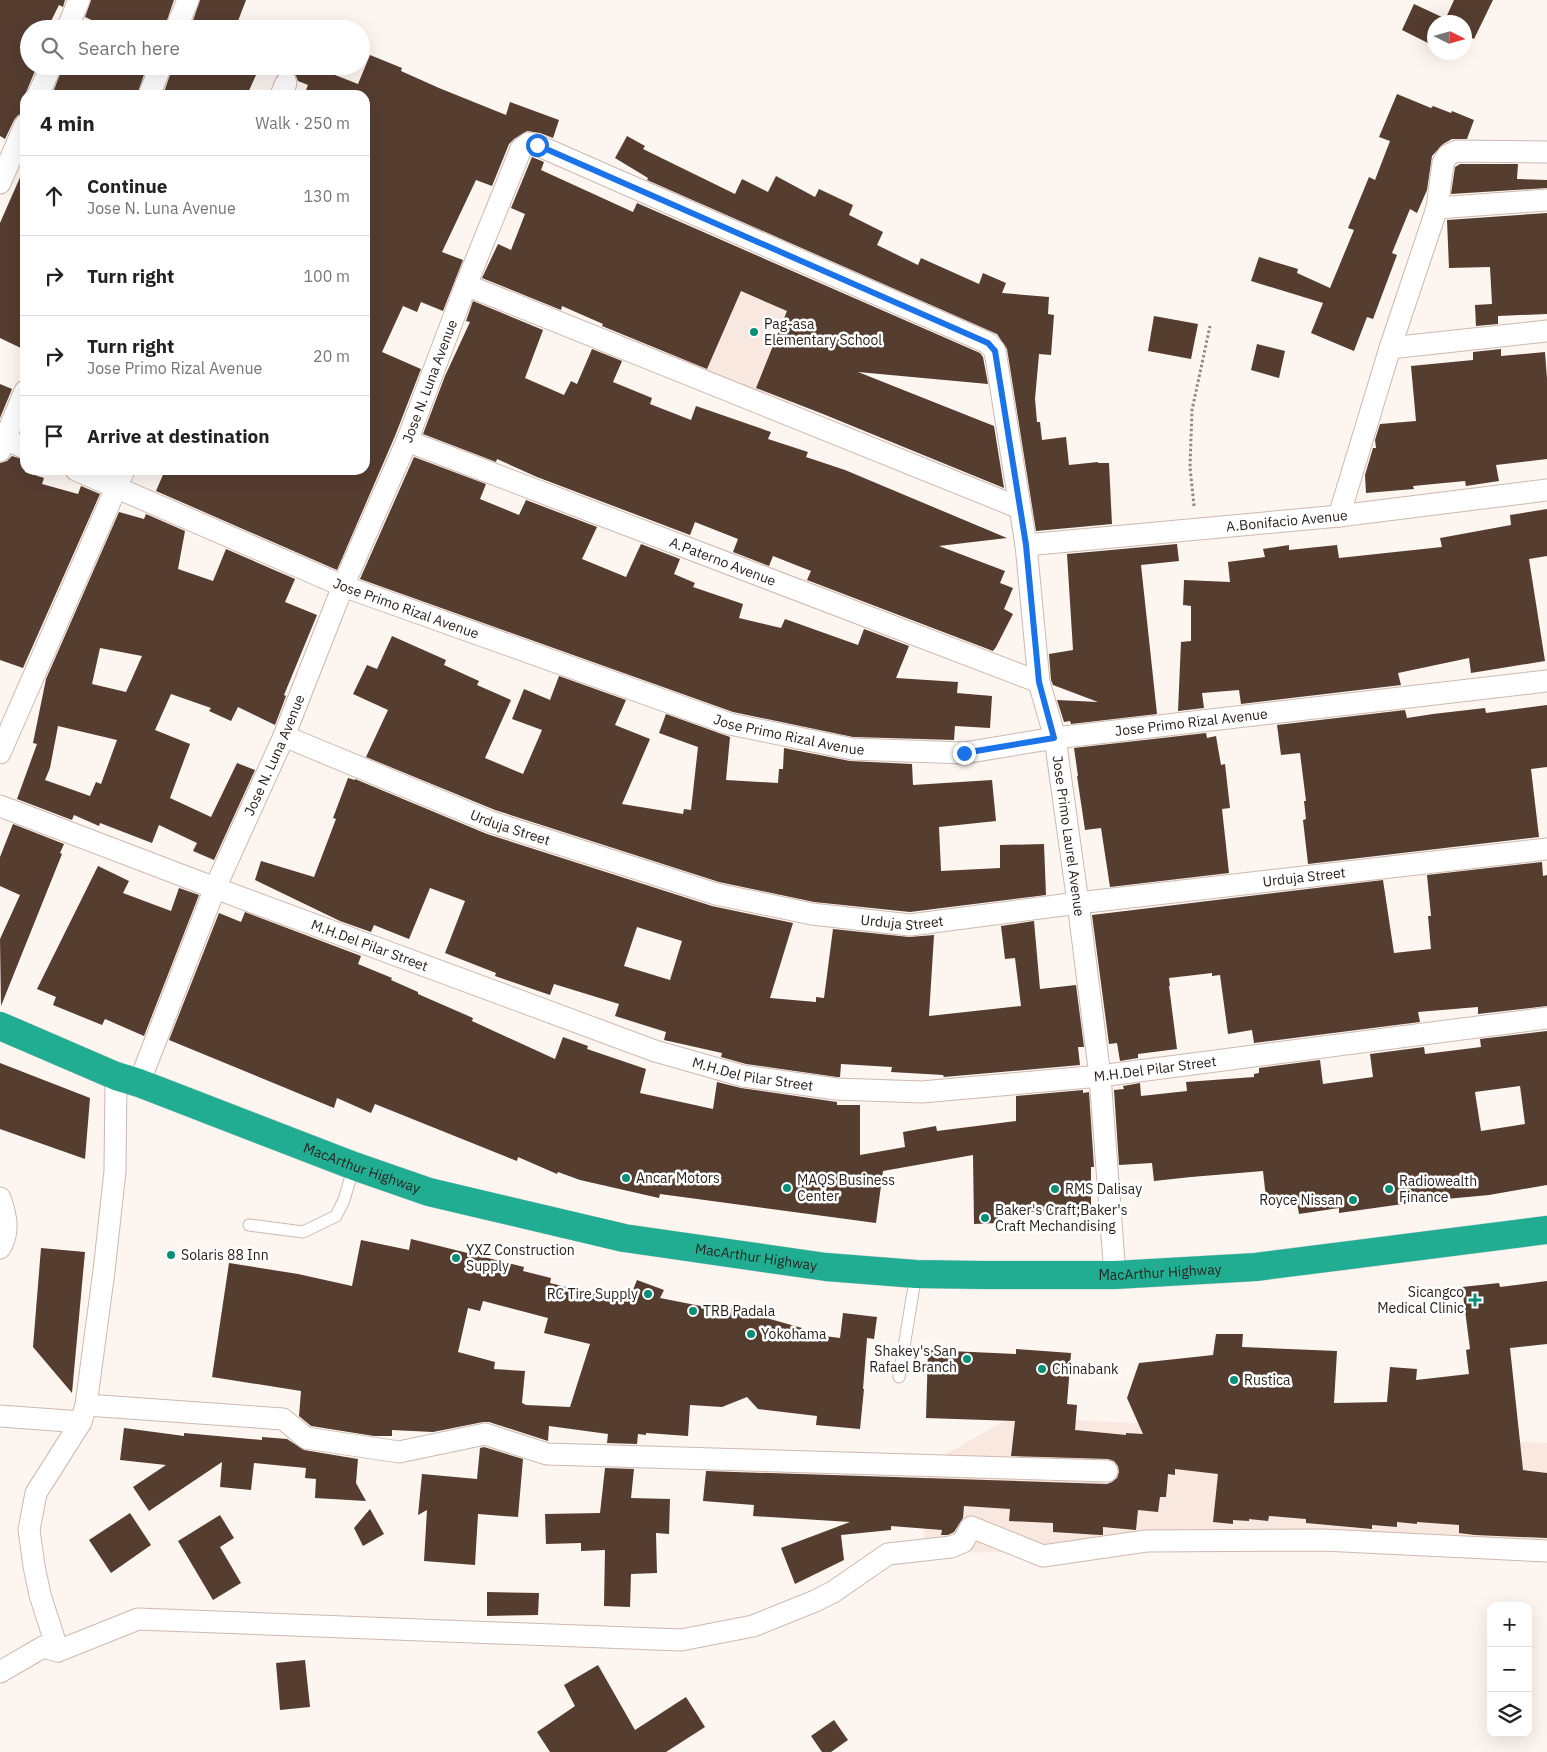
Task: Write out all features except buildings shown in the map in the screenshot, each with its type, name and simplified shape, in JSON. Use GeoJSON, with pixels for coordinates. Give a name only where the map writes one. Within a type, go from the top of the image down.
{"type":"FeatureCollection","features":[{"type":"Feature","properties":{"kind":"highway","name":"MacArthur Highway"},"geometry":{"type":"LineString","coordinates":[[0,1026],[128,1079],[354,1166],[429,1192],[624,1238],[826,1267],[916,1274],[1115,1275],[1256,1267],[1547,1230]]}},
{"type":"Feature","properties":{"kind":"street"},"geometry":{"type":"LineString","coordinates":[[71,20],[79,0]]}},
{"type":"Feature","properties":{"kind":"street"},"geometry":{"type":"LineString","coordinates":[[180,20],[188,0]]}},
{"type":"Feature","properties":{"kind":"street"},"geometry":{"type":"LineString","coordinates":[[40,90],[47,75]]}},
{"type":"Feature","properties":{"kind":"street"},"geometry":{"type":"LineString","coordinates":[[151,90],[157,75]]}},
{"type":"Feature","properties":{"kind":"street"},"geometry":{"type":"LineString","coordinates":[[0,183],[20,137]]}},
{"type":"Feature","properties":{"kind":"street","name":"Jose N. Luna Avenue"},"geometry":{"type":"LineString","coordinates":[[128,1079],[284,736],[343,586],[407,441],[466,285],[521,149],[529,143],[537,145],[988,343]]}},
{"type":"Feature","properties":{"kind":"street"},"geometry":{"type":"LineString","coordinates":[[1339,516],[1390,348],[1436,208],[1443,163],[1448,156],[1457,151],[1547,152]]}},
{"type":"Feature","properties":{"kind":"street"},"geometry":{"type":"LineString","coordinates":[[1436,208],[1547,200]]}},
{"type":"Feature","properties":{"kind":"street"},"geometry":{"type":"LineString","coordinates":[[466,285],[1020,508]]}},
{"type":"Feature","properties":{"kind":"street"},"geometry":{"type":"LineString","coordinates":[[1390,348],[1547,331]]}},
{"type":"Feature","properties":{"kind":"street","name":"Jose Primo Laurel Avenue"},"geometry":{"type":"LineString","coordinates":[[988,343],[995,351],[997,362],[1026,545],[1039,682],[1054,738],[1078,903],[1100,1076],[1115,1275]]}},
{"type":"Feature","properties":{"kind":"street"},"geometry":{"type":"LineString","coordinates":[[20,402],[2,442],[20,447]]}},
{"type":"Feature","properties":{"kind":"street","name":"A.Paterno Avenue"},"geometry":{"type":"LineString","coordinates":[[407,441],[1039,682]]}},
{"type":"Feature","properties":{"kind":"street","name":"Jose Primo Rizal Avenue"},"geometry":{"type":"LineString","coordinates":[[100,475],[120,479],[343,586],[730,724],[852,749],[964,753],[1054,738],[1547,681]]}},
{"type":"Feature","properties":{"kind":"street"},"geometry":{"type":"LineString","coordinates":[[0,753],[120,479]]}},
{"type":"Feature","properties":{"kind":"street","name":"A.Bonifacio Avenue"},"geometry":{"type":"LineString","coordinates":[[1026,545],[1339,516],[1547,490]]}},
{"type":"Feature","properties":{"kind":"street","name":"Urduja Street"},"geometry":{"type":"LineString","coordinates":[[284,736],[491,822],[716,894],[812,914],[910,925],[1078,903],[1547,849]]}},
{"type":"Feature","properties":{"kind":"street","name":"M.H.Del Pilar Street"},"geometry":{"type":"LineString","coordinates":[[0,806],[655,1051],[743,1076],[836,1089],[922,1092],[1100,1076],[1547,1018]]}},
{"type":"Feature","properties":{"kind":"street"},"geometry":{"type":"LineString","coordinates":[[58,1651],[40,1595],[29,1530],[36,1493],[83,1414],[104,1271],[128,1079]]}},
{"type":"Feature","properties":{"kind":"street"},"geometry":{"type":"LineString","coordinates":[[0,1198],[6,1214],[6,1238],[0,1248]]}},
{"type":"Feature","properties":{"kind":"street"},"geometry":{"type":"LineString","coordinates":[[0,1416],[83,1414],[283,1420],[306,1438],[399,1452],[485,1434],[547,1454],[1107,1471]]}},
{"type":"Feature","properties":{"kind":"street"},"geometry":{"type":"LineString","coordinates":[[0,1672],[43,1647],[58,1651],[138,1619],[681,1640],[753,1626],[833,1592],[888,1554],[951,1546],[963,1542],[971,1527],[1043,1556],[1146,1541],[1323,1540],[1547,1551]]}},
{"type":"Feature","properties":{"kind":"lane"},"geometry":{"type":"LineString","coordinates":[[249,1225],[302,1232],[336,1216],[344,1200],[354,1166]]}},
{"type":"Feature","properties":{"kind":"lane"},"geometry":{"type":"LineString","coordinates":[[899,1377],[916,1274]]}},
{"type":"Feature","properties":{"kind":"path"},"geometry":{"type":"LineString","coordinates":[[1196,529],[1190,467],[1192,410],[1210,326]]}},
{"type":"Feature","properties":{"kind":"shaded area","name":"Pag-asa Elementary School"},"geometry":{"type":"Polygon","coordinates":[[[723,253],[836,302],[787,411],[671,362],[723,253]]]}},
{"type":"Feature","properties":{"kind":"shaded area"},"geometry":{"type":"Polygon","coordinates":[[[1011,1417],[1547,1443],[1547,1544],[935,1553],[923,1542],[931,1488],[925,1466],[1011,1417]]]}},
{"type":"Feature","properties":{"kind":"place","name":"Pag-asa Elementary School"},"geometry":{"type":"Point","coordinates":[754,332]}},
{"type":"Feature","properties":{"kind":"place","name":"Ancar Motors"},"geometry":{"type":"Point","coordinates":[626,1178]}},
{"type":"Feature","properties":{"kind":"place","name":"MAQS Business Center"},"geometry":{"type":"Point","coordinates":[787,1188]}},
{"type":"Feature","properties":{"kind":"place","name":"RMS Dalisay"},"geometry":{"type":"Point","coordinates":[1055,1189]}},
{"type":"Feature","properties":{"kind":"place","name":"Radiowealth Finance"},"geometry":{"type":"Point","coordinates":[1389,1189]}},
{"type":"Feature","properties":{"kind":"place","name":"Royce Nissan"},"geometry":{"type":"Point","coordinates":[1353,1200]}},
{"type":"Feature","properties":{"kind":"place","name":"Baker's Craft;Baker's Craft Mechandising"},"geometry":{"type":"Point","coordinates":[985,1218]}},
{"type":"Feature","properties":{"kind":"place","name":"Solaris 88 Inn"},"geometry":{"type":"Point","coordinates":[171,1255]}},
{"type":"Feature","properties":{"kind":"place","name":"YXZ Construction Supply"},"geometry":{"type":"Point","coordinates":[456,1258]}},
{"type":"Feature","properties":{"kind":"place","name":"RC Tire Supply"},"geometry":{"type":"Point","coordinates":[648,1294]}},
{"type":"Feature","properties":{"kind":"place","name":"Sicangco Medical Clinic"},"geometry":{"type":"Point","coordinates":[1475,1300]}},
{"type":"Feature","properties":{"kind":"place","name":"TRB Padala"},"geometry":{"type":"Point","coordinates":[693,1311]}},
{"type":"Feature","properties":{"kind":"place","name":"Yokohama"},"geometry":{"type":"Point","coordinates":[751,1334]}},
{"type":"Feature","properties":{"kind":"place","name":"Shakey's San Rafael Branch"},"geometry":{"type":"Point","coordinates":[967,1359]}},
{"type":"Feature","properties":{"kind":"place","name":"Chinabank"},"geometry":{"type":"Point","coordinates":[1042,1369]}},
{"type":"Feature","properties":{"kind":"place","name":"Rustica"},"geometry":{"type":"Point","coordinates":[1234,1380]}},
{"type":"Feature","properties":{"kind":"route"},"geometry":{"type":"LineString","coordinates":[[537,145],[988,343],[995,351],[1026,545],[1039,682],[1054,738],[964,753]]}}]}
